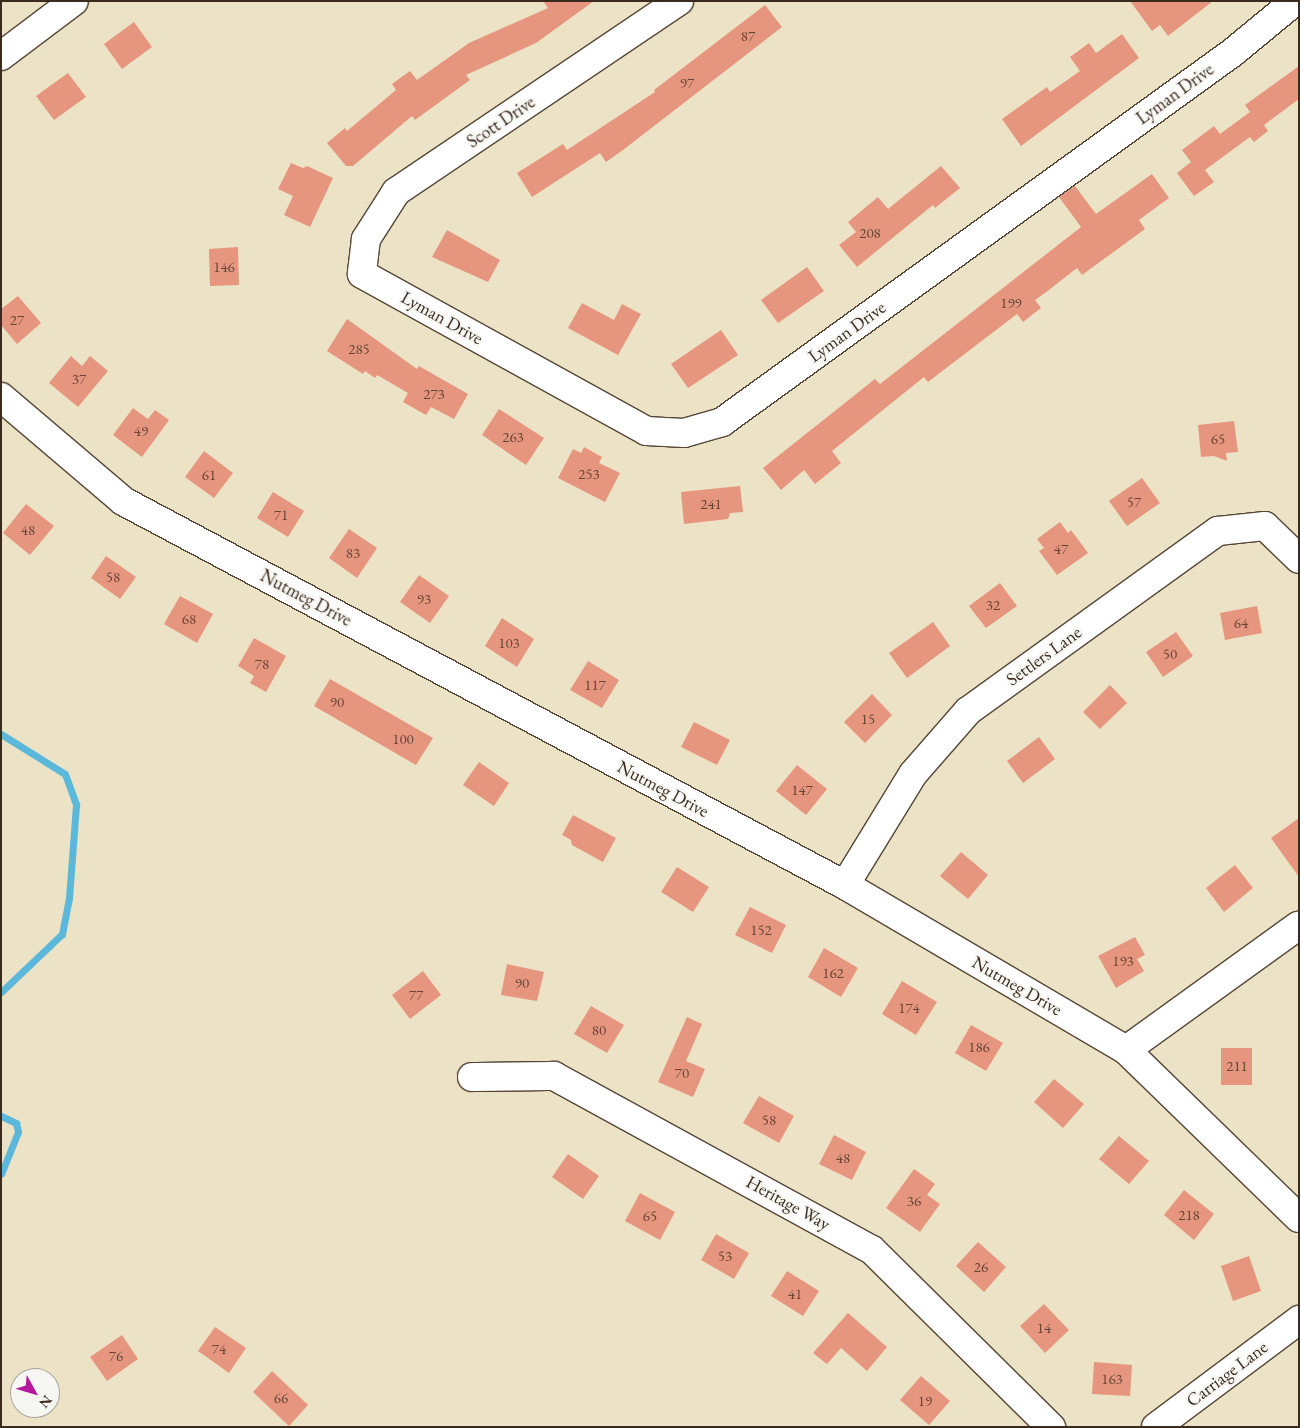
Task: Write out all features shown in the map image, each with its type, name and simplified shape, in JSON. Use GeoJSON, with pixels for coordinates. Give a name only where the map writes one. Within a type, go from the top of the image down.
{"type":"FeatureCollection","features":[{"type":"Feature","properties":{"kind":"street"},"geometry":{"type":"LineString","coordinates":[[1,56],[74,1]]}},
{"type":"Feature","properties":{"kind":"street","name":"Scott Drive"},"geometry":{"type":"LineString","coordinates":[[362,274],[366,239],[396,192],[679,1]]}},
{"type":"Feature","properties":{"kind":"street","name":"Lyman Drive"},"geometry":{"type":"LineString","coordinates":[[362,274],[646,431],[684,433],[722,422],[1232,53],[1294,1]]}},
{"type":"Feature","properties":{"kind":"street","name":"Nutmeg Drive"},"geometry":{"type":"LineString","coordinates":[[1,397],[123,501],[845,885],[1126,1050],[1299,1218]]}},
{"type":"Feature","properties":{"kind":"street","name":"Settlers Lane"},"geometry":{"type":"LineString","coordinates":[[845,885],[913,774],[968,710],[1218,530],[1265,526],[1299,559]]}},
{"type":"Feature","properties":{"kind":"street"},"geometry":{"type":"LineString","coordinates":[[1126,1050],[1299,925]]}},
{"type":"Feature","properties":{"kind":"street","name":"Heritage Way"},"geometry":{"type":"LineString","coordinates":[[472,1077],[554,1076],[872,1250],[1051,1427]]}},
{"type":"Feature","properties":{"kind":"street","name":"Carriage Lane"},"geometry":{"type":"LineString","coordinates":[[1156,1427],[1299,1320]]}},
{"type":"Feature","properties":{"kind":"building"},"geometry":{"type":"Polygon","coordinates":[[[543,1],[594,1],[536,43],[466,75],[470,80],[415,120],[412,116],[353,166],[346,166],[327,143],[345,128],[347,131],[396,90],[392,84],[410,71],[417,80],[469,43],[548,8],[543,1]]]}},
{"type":"Feature","properties":{"kind":"building"},"geometry":{"type":"Polygon","coordinates":[[[1130,1],[1213,1],[1168,36],[1160,25],[1152,31],[1130,1]]]}},
{"type":"Feature","properties":{"kind":"building"},"geometry":{"type":"Polygon","coordinates":[[[765,5],[782,27],[606,162],[600,153],[532,197],[517,173],[563,144],[567,150],[655,92],[654,90],[765,5]]]}},
{"type":"Feature","properties":{"kind":"building"},"geometry":{"type":"Polygon","coordinates":[[[134,22],[152,47],[122,69],[104,44],[134,22]]]}},
{"type":"Feature","properties":{"kind":"building"},"geometry":{"type":"Polygon","coordinates":[[[1122,34],[1139,58],[1021,146],[1002,119],[1047,87],[1050,92],[1080,71],[1070,57],[1089,43],[1096,53],[1122,34]]]}},
{"type":"Feature","properties":{"kind":"building"},"geometry":{"type":"Polygon","coordinates":[[[1299,66],[1299,99],[1264,125],[1268,131],[1254,142],[1250,137],[1205,170],[1214,182],[1194,196],[1177,173],[1191,162],[1182,150],[1214,126],[1220,134],[1250,112],[1245,105],[1299,66]]]}},
{"type":"Feature","properties":{"kind":"building"},"geometry":{"type":"Polygon","coordinates":[[[68,73],[86,97],[54,120],[36,96],[68,73]]]}},
{"type":"Feature","properties":{"kind":"building"},"geometry":{"type":"Polygon","coordinates":[[[291,163],[303,168],[307,166],[333,178],[310,227],[284,215],[293,196],[278,189],[291,163]]]}},
{"type":"Feature","properties":{"kind":"building"},"geometry":{"type":"Polygon","coordinates":[[[941,166],[960,188],[935,208],[933,205],[857,267],[839,245],[856,232],[848,222],[878,197],[888,209],[941,166]]]}},
{"type":"Feature","properties":{"kind":"building"},"geometry":{"type":"Polygon","coordinates":[[[1152,174],[1169,198],[1139,220],[1145,229],[1082,275],[1077,268],[1035,300],[1041,308],[1023,322],[1017,314],[928,382],[924,377],[832,451],[841,463],[815,484],[804,470],[781,490],[763,468],[875,379],[880,384],[1081,227],[1059,197],[1075,186],[1096,214],[1152,174]]]}},
{"type":"Feature","properties":{"kind":"building"},"geometry":{"type":"Polygon","coordinates":[[[447,230],[500,260],[488,282],[432,257],[447,230]]]}},
{"type":"Feature","properties":{"kind":"building"},"geometry":{"type":"Polygon","coordinates":[[[238,247],[239,285],[210,286],[209,249],[238,247]]]}},
{"type":"Feature","properties":{"kind":"building"},"geometry":{"type":"Polygon","coordinates":[[[807,267],[824,291],[778,323],[761,300],[807,267]]]}},
{"type":"Feature","properties":{"kind":"building"},"geometry":{"type":"Polygon","coordinates":[[[18,296],[41,323],[17,344],[1,325],[1,309],[18,296]]]}},
{"type":"Feature","properties":{"kind":"building"},"geometry":{"type":"Polygon","coordinates":[[[582,303],[614,320],[622,304],[641,314],[618,355],[568,328],[582,303]]]}},
{"type":"Feature","properties":{"kind":"building"},"geometry":{"type":"Polygon","coordinates":[[[347,319],[417,369],[419,366],[468,394],[454,419],[431,407],[426,415],[403,402],[408,393],[377,375],[375,378],[365,371],[363,374],[327,351],[347,319]]]}},
{"type":"Feature","properties":{"kind":"building"},"geometry":{"type":"Polygon","coordinates":[[[721,330],[738,355],[688,388],[671,364],[721,330]]]}},
{"type":"Feature","properties":{"kind":"building"},"geometry":{"type":"Polygon","coordinates":[[[71,356],[82,366],[90,356],[108,371],[78,407],[49,383],[71,356]]]}},
{"type":"Feature","properties":{"kind":"building"},"geometry":{"type":"Polygon","coordinates":[[[133,408],[148,419],[155,410],[169,420],[142,457],[113,435],[133,408]]]}},
{"type":"Feature","properties":{"kind":"building"},"geometry":{"type":"Polygon","coordinates":[[[499,409],[544,438],[526,465],[482,435],[499,409]]]}},
{"type":"Feature","properties":{"kind":"building"},"geometry":{"type":"Polygon","coordinates":[[[1234,421],[1238,452],[1226,453],[1227,461],[1214,456],[1201,457],[1198,425],[1234,421]]]}},
{"type":"Feature","properties":{"kind":"building"},"geometry":{"type":"Polygon","coordinates":[[[584,447],[602,457],[599,463],[620,473],[605,502],[558,478],[573,449],[581,453],[584,447]]]}},
{"type":"Feature","properties":{"kind":"building"},"geometry":{"type":"Polygon","coordinates":[[[204,451],[233,473],[214,498],[185,477],[204,451]]]}},
{"type":"Feature","properties":{"kind":"building"},"geometry":{"type":"Polygon","coordinates":[[[1142,478],[1160,503],[1127,526],[1109,501],[1142,478]]]}},
{"type":"Feature","properties":{"kind":"building"},"geometry":{"type":"Polygon","coordinates":[[[740,486],[743,512],[730,513],[728,519],[684,524],[681,492],[740,486]]]}},
{"type":"Feature","properties":{"kind":"building"},"geometry":{"type":"Polygon","coordinates":[[[273,492],[304,511],[288,537],[257,518],[273,492]]]}},
{"type":"Feature","properties":{"kind":"building"},"geometry":{"type":"Polygon","coordinates":[[[26,504],[54,526],[30,555],[3,533],[26,504]]]}},
{"type":"Feature","properties":{"kind":"building"},"geometry":{"type":"Polygon","coordinates":[[[1060,522],[1068,533],[1071,530],[1088,553],[1057,575],[1039,551],[1044,548],[1037,539],[1060,522]]]}},
{"type":"Feature","properties":{"kind":"building"},"geometry":{"type":"Polygon","coordinates":[[[349,529],[377,548],[357,578],[329,558],[349,529]]]}},
{"type":"Feature","properties":{"kind":"building"},"geometry":{"type":"Polygon","coordinates":[[[106,556],[136,577],[120,599],[91,578],[106,556]]]}},
{"type":"Feature","properties":{"kind":"building"},"geometry":{"type":"Polygon","coordinates":[[[419,575],[449,596],[430,623],[400,602],[419,575]]]}},
{"type":"Feature","properties":{"kind":"building"},"geometry":{"type":"Polygon","coordinates":[[[1000,583],[1017,606],[986,628],[969,606],[1000,583]]]}},
{"type":"Feature","properties":{"kind":"building"},"geometry":{"type":"Polygon","coordinates":[[[180,596],[213,614],[197,643],[164,624],[180,596]]]}},
{"type":"Feature","properties":{"kind":"building"},"geometry":{"type":"Polygon","coordinates":[[[1257,606],[1262,633],[1225,640],[1220,613],[1257,606]]]}},
{"type":"Feature","properties":{"kind":"building"},"geometry":{"type":"Polygon","coordinates":[[[502,618],[534,639],[517,667],[485,646],[502,618]]]}},
{"type":"Feature","properties":{"kind":"building"},"geometry":{"type":"Polygon","coordinates":[[[933,622],[950,646],[907,678],[889,653],[933,622]]]}},
{"type":"Feature","properties":{"kind":"building"},"geometry":{"type":"Polygon","coordinates":[[[1176,632],[1193,656],[1163,677],[1146,652],[1176,632]]]}},
{"type":"Feature","properties":{"kind":"building"},"geometry":{"type":"Polygon","coordinates":[[[254,638],[286,656],[266,692],[250,683],[254,676],[238,666],[254,638]]]}},
{"type":"Feature","properties":{"kind":"building"},"geometry":{"type":"Polygon","coordinates":[[[588,661],[619,680],[602,708],[570,690],[588,661]]]}},
{"type":"Feature","properties":{"kind":"building"},"geometry":{"type":"Polygon","coordinates":[[[330,679],[433,738],[416,765],[314,706],[330,679]]]}},
{"type":"Feature","properties":{"kind":"building"},"geometry":{"type":"Polygon","coordinates":[[[1110,685],[1127,703],[1100,729],[1083,712],[1110,685]]]}},
{"type":"Feature","properties":{"kind":"building"},"geometry":{"type":"Polygon","coordinates":[[[872,694],[892,715],[865,743],[844,722],[872,694]]]}},
{"type":"Feature","properties":{"kind":"building"},"geometry":{"type":"Polygon","coordinates":[[[694,722],[730,740],[717,765],[681,747],[694,722]]]}},
{"type":"Feature","properties":{"kind":"building"},"geometry":{"type":"Polygon","coordinates":[[[1039,737],[1055,759],[1023,783],[1007,761],[1039,737]]]}},
{"type":"Feature","properties":{"kind":"building"},"geometry":{"type":"Polygon","coordinates":[[[479,762],[509,783],[494,806],[463,785],[479,762]]]}},
{"type":"Feature","properties":{"kind":"building"},"geometry":{"type":"Polygon","coordinates":[[[797,765],[827,789],[806,815],[776,791],[797,765]]]}},
{"type":"Feature","properties":{"kind":"building"},"geometry":{"type":"Polygon","coordinates":[[[573,815],[616,838],[603,862],[572,845],[571,840],[562,835],[573,815]]]}},
{"type":"Feature","properties":{"kind":"building"},"geometry":{"type":"Polygon","coordinates":[[[1299,818],[1299,877],[1271,838],[1299,818]]]}},
{"type":"Feature","properties":{"kind":"building"},"geometry":{"type":"Polygon","coordinates":[[[961,852],[988,875],[968,899],[940,876],[961,852]]]}},
{"type":"Feature","properties":{"kind":"building"},"geometry":{"type":"Polygon","coordinates":[[[1235,865],[1253,888],[1224,912],[1206,888],[1235,865]]]}},
{"type":"Feature","properties":{"kind":"building"},"geometry":{"type":"Polygon","coordinates":[[[677,867],[709,887],[693,912],[661,892],[677,867]]]}},
{"type":"Feature","properties":{"kind":"building"},"geometry":{"type":"Polygon","coordinates":[[[750,907],[786,925],[772,953],[735,935],[750,907]]]}},
{"type":"Feature","properties":{"kind":"building"},"geometry":{"type":"Polygon","coordinates":[[[1135,937],[1145,955],[1137,959],[1144,971],[1116,988],[1098,956],[1135,937]]]}},
{"type":"Feature","properties":{"kind":"building"},"geometry":{"type":"Polygon","coordinates":[[[824,948],[858,968],[841,997],[808,977],[824,948]]]}},
{"type":"Feature","properties":{"kind":"building"},"geometry":{"type":"Polygon","coordinates":[[[507,964],[544,972],[537,1001],[501,995],[507,964]]]}},
{"type":"Feature","properties":{"kind":"building"},"geometry":{"type":"Polygon","coordinates":[[[423,971],[441,995],[410,1019],[392,995],[423,971]]]}},
{"type":"Feature","properties":{"kind":"building"},"geometry":{"type":"Polygon","coordinates":[[[902,981],[937,1002],[916,1035],[882,1014],[902,981]]]}},
{"type":"Feature","properties":{"kind":"building"},"geometry":{"type":"Polygon","coordinates":[[[591,1006],[624,1025],[607,1053],[574,1034],[591,1006]]]}},
{"type":"Feature","properties":{"kind":"building"},"geometry":{"type":"Polygon","coordinates":[[[687,1017],[702,1024],[686,1061],[705,1069],[693,1097],[658,1082],[687,1017]]]}},
{"type":"Feature","properties":{"kind":"building"},"geometry":{"type":"Polygon","coordinates":[[[971,1025],[1003,1043],[986,1071],[955,1053],[971,1025]]]}},
{"type":"Feature","properties":{"kind":"building"},"geometry":{"type":"Polygon","coordinates":[[[1221,1048],[1252,1048],[1252,1085],[1221,1085],[1221,1048]]]}},
{"type":"Feature","properties":{"kind":"building"},"geometry":{"type":"Polygon","coordinates":[[[1054,1079],[1084,1104],[1063,1128],[1034,1102],[1054,1079]]]}},
{"type":"Feature","properties":{"kind":"building"},"geometry":{"type":"Polygon","coordinates":[[[759,1096],[794,1116],[779,1143],[743,1123],[759,1096]]]}},
{"type":"Feature","properties":{"kind":"building"},"geometry":{"type":"Polygon","coordinates":[[[834,1135],[866,1152],[852,1180],[819,1164],[834,1135]]]}},
{"type":"Feature","properties":{"kind":"building"},"geometry":{"type":"Polygon","coordinates":[[[1119,1136],[1149,1161],[1129,1184],[1099,1159],[1119,1136]]]}},
{"type":"Feature","properties":{"kind":"building"},"geometry":{"type":"Polygon","coordinates":[[[568,1154],[599,1176],[583,1199],[552,1177],[568,1154]]]}},
{"type":"Feature","properties":{"kind":"building"},"geometry":{"type":"Polygon","coordinates":[[[914,1169],[935,1184],[927,1195],[940,1204],[920,1232],[886,1208],[914,1169]]]}},
{"type":"Feature","properties":{"kind":"building"},"geometry":{"type":"Polygon","coordinates":[[[1184,1190],[1214,1214],[1194,1240],[1164,1215],[1184,1190]]]}},
{"type":"Feature","properties":{"kind":"building"},"geometry":{"type":"Polygon","coordinates":[[[640,1193],[675,1212],[660,1240],[625,1221],[640,1193]]]}},
{"type":"Feature","properties":{"kind":"building"},"geometry":{"type":"Polygon","coordinates":[[[716,1234],[749,1253],[734,1279],[701,1260],[716,1234]]]}},
{"type":"Feature","properties":{"kind":"building"},"geometry":{"type":"Polygon","coordinates":[[[978,1242],[1006,1267],[984,1292],[956,1266],[978,1242]]]}},
{"type":"Feature","properties":{"kind":"building"},"geometry":{"type":"Polygon","coordinates":[[[1249,1256],[1261,1291],[1233,1301],[1221,1266],[1249,1256]]]}},
{"type":"Feature","properties":{"kind":"building"},"geometry":{"type":"Polygon","coordinates":[[[787,1271],[819,1291],[803,1316],[771,1296],[787,1271]]]}},
{"type":"Feature","properties":{"kind":"building"},"geometry":{"type":"Polygon","coordinates":[[[1044,1304],[1069,1330],[1045,1353],[1020,1326],[1044,1304]]]}},
{"type":"Feature","properties":{"kind":"building"},"geometry":{"type":"Polygon","coordinates":[[[848,1313],[887,1347],[867,1371],[841,1348],[827,1364],[813,1353],[848,1313]]]}},
{"type":"Feature","properties":{"kind":"building"},"geometry":{"type":"Polygon","coordinates":[[[215,1327],[246,1348],[229,1373],[198,1351],[215,1327]]]}},
{"type":"Feature","properties":{"kind":"building"},"geometry":{"type":"Polygon","coordinates":[[[122,1335],[138,1359],[107,1381],[90,1357],[122,1335]]]}},
{"type":"Feature","properties":{"kind":"building"},"geometry":{"type":"Polygon","coordinates":[[[1094,1362],[1132,1365],[1130,1396],[1092,1394],[1094,1362]]]}},
{"type":"Feature","properties":{"kind":"building"},"geometry":{"type":"Polygon","coordinates":[[[272,1371],[308,1405],[289,1426],[253,1392],[272,1371]]]}},
{"type":"Feature","properties":{"kind":"building"},"geometry":{"type":"Polygon","coordinates":[[[921,1376],[950,1401],[929,1425],[900,1400],[921,1376]]]}},
{"type":"Feature","properties":{"kind":"waterway"},"geometry":{"type":"LineString","coordinates":[[1,734],[65,774],[76,805],[69,898],[62,934],[1,992]]}},
{"type":"Feature","properties":{"kind":"waterway"},"geometry":{"type":"LineString","coordinates":[[1,1116],[16,1123],[18,1132],[1,1174]]}}]}
